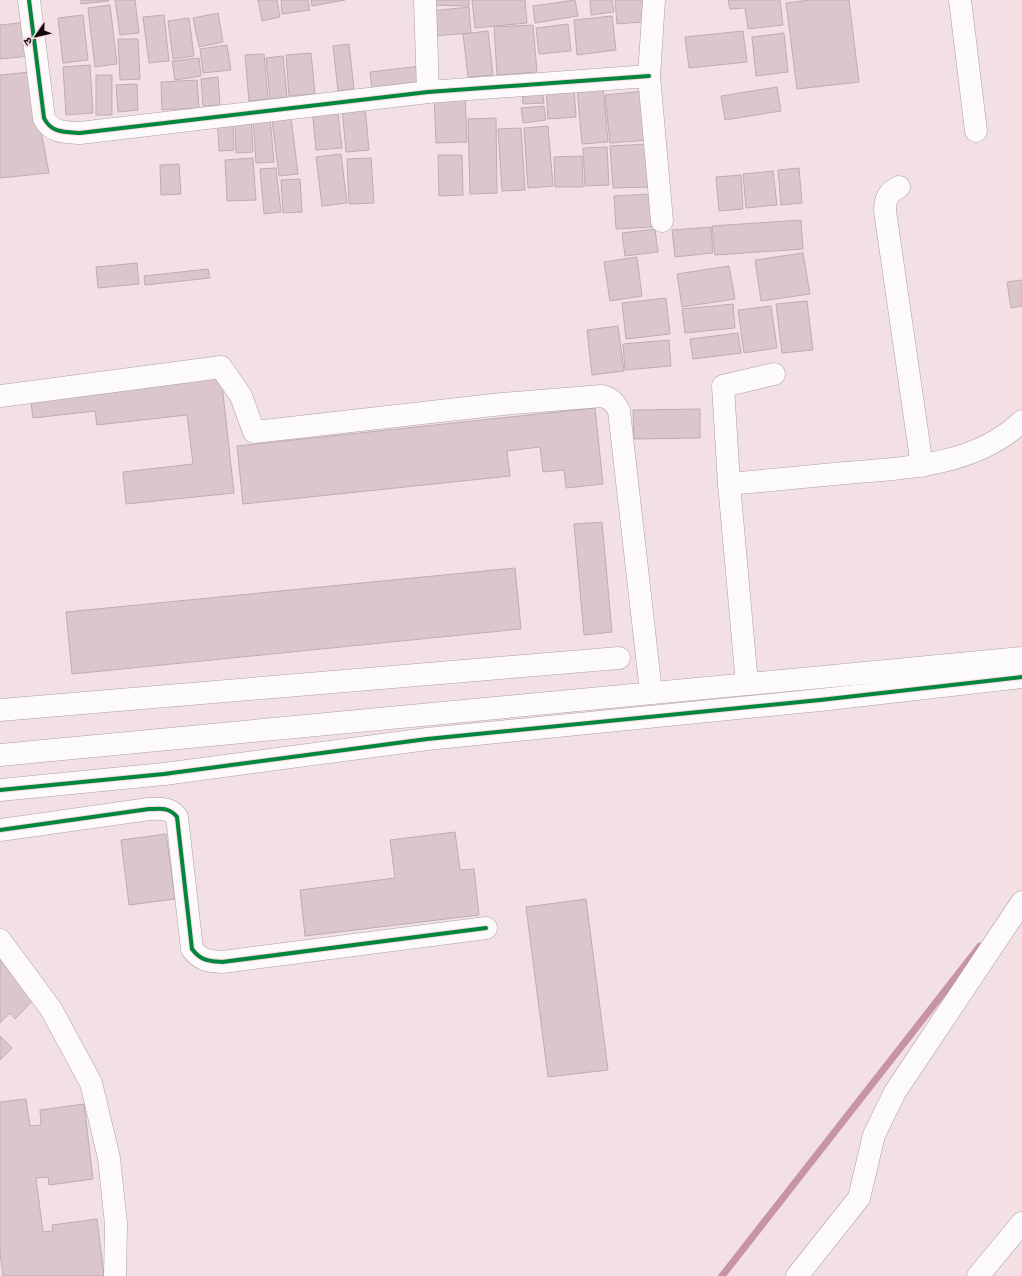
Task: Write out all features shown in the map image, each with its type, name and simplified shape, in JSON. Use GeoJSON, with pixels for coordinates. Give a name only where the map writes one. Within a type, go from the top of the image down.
{"type":"FeatureCollection","features":[{"type":"Feature","properties":{"kind":"street"},"geometry":{"type":"LineString","coordinates":[[29,0],[44,118],[48,126],[59,131],[80,133],[428,92],[649,76]]}},
{"type":"Feature","properties":{"kind":"street"},"geometry":{"type":"LineString","coordinates":[[425,0],[428,92]]}},
{"type":"Feature","properties":{"kind":"street"},"geometry":{"type":"LineString","coordinates":[[654,0],[649,76],[662,221]]}},
{"type":"Feature","properties":{"kind":"street"},"geometry":{"type":"LineString","coordinates":[[960,0],[976,131]]}},
{"type":"Feature","properties":{"kind":"street"},"geometry":{"type":"LineString","coordinates":[[899,187],[890,192],[885,200],[885,211],[922,466]]}},
{"type":"Feature","properties":{"kind":"street"},"geometry":{"type":"LineString","coordinates":[[0,396],[221,367],[241,396],[254,432],[502,404],[602,396],[610,398],[616,404],[619,411],[651,692]]}},
{"type":"Feature","properties":{"kind":"street"},"geometry":{"type":"LineString","coordinates":[[747,684],[729,484],[723,386],[774,374]]}},
{"type":"Feature","properties":{"kind":"street"},"geometry":{"type":"LineString","coordinates":[[729,484],[922,466],[965,454],[994,443],[1013,430],[1022,421]]}},
{"type":"Feature","properties":{"kind":"street"},"geometry":{"type":"LineString","coordinates":[[0,710],[619,658]]}},
{"type":"Feature","properties":{"kind":"street"},"geometry":{"type":"LineString","coordinates":[[0,756],[651,692],[1022,658]]}},
{"type":"Feature","properties":{"kind":"street"},"geometry":{"type":"LineString","coordinates":[[0,790],[164,774],[427,739],[820,700],[1022,677]]}},
{"type":"Feature","properties":{"kind":"street"},"geometry":{"type":"LineString","coordinates":[[0,830],[149,809],[166,808],[173,812],[177,817],[192,950],[205,961],[222,962],[486,928]]}},
{"type":"Feature","properties":{"kind":"street"},"geometry":{"type":"LineString","coordinates":[[797,1276],[859,1198],[874,1135],[896,1092],[1022,902]]}},
{"type":"Feature","properties":{"kind":"street"},"geometry":{"type":"LineString","coordinates":[[0,940],[51,1009],[91,1083],[109,1158],[116,1224],[115,1276]]}},
{"type":"Feature","properties":{"kind":"street"},"geometry":{"type":"LineString","coordinates":[[978,1276],[1022,1224]]}},
{"type":"Feature","properties":{"kind":"building"},"geometry":{"type":"Polygon","coordinates":[[[81,0],[109,0],[109,1],[81,4],[81,0]]]}},
{"type":"Feature","properties":{"kind":"building"},"geometry":{"type":"Polygon","coordinates":[[[115,0],[135,0],[139,33],[120,35],[115,0]]]}},
{"type":"Feature","properties":{"kind":"building"},"geometry":{"type":"Polygon","coordinates":[[[258,0],[277,0],[280,17],[262,21],[258,0]]]}},
{"type":"Feature","properties":{"kind":"building"},"geometry":{"type":"Polygon","coordinates":[[[281,0],[308,0],[310,10],[282,14],[281,0]]]}},
{"type":"Feature","properties":{"kind":"building"},"geometry":{"type":"Polygon","coordinates":[[[311,0],[345,0],[312,6],[311,0]]]}},
{"type":"Feature","properties":{"kind":"building"},"geometry":{"type":"Polygon","coordinates":[[[428,0],[469,0],[469,6],[428,5],[428,0]]]}},
{"type":"Feature","properties":{"kind":"building"},"geometry":{"type":"Polygon","coordinates":[[[472,0],[525,0],[527,23],[475,28],[472,0]]]}},
{"type":"Feature","properties":{"kind":"building"},"geometry":{"type":"Polygon","coordinates":[[[575,0],[578,16],[535,23],[533,6],[575,0]]]}},
{"type":"Feature","properties":{"kind":"building"},"geometry":{"type":"Polygon","coordinates":[[[590,0],[612,0],[614,12],[591,15],[590,0]]]}},
{"type":"Feature","properties":{"kind":"building"},"geometry":{"type":"Polygon","coordinates":[[[615,0],[650,0],[652,21],[617,24],[615,0]]]}},
{"type":"Feature","properties":{"kind":"building"},"geometry":{"type":"Polygon","coordinates":[[[728,0],[780,0],[783,25],[748,29],[745,8],[730,9],[728,0]]]}},
{"type":"Feature","properties":{"kind":"building"},"geometry":{"type":"Polygon","coordinates":[[[809,0],[849,0],[859,82],[797,89],[786,3],[809,0]]]}},
{"type":"Feature","properties":{"kind":"building"},"geometry":{"type":"Polygon","coordinates":[[[110,5],[117,64],[95,67],[88,8],[110,5]]]}},
{"type":"Feature","properties":{"kind":"building"},"geometry":{"type":"Polygon","coordinates":[[[469,7],[471,33],[434,36],[431,11],[469,7]]]}},
{"type":"Feature","properties":{"kind":"building"},"geometry":{"type":"Polygon","coordinates":[[[218,13],[223,42],[199,47],[193,18],[218,13]]]}},
{"type":"Feature","properties":{"kind":"building"},"geometry":{"type":"Polygon","coordinates":[[[83,15],[88,60],[63,63],[58,18],[83,15]]]}},
{"type":"Feature","properties":{"kind":"building"},"geometry":{"type":"Polygon","coordinates":[[[164,15],[169,61],[149,63],[143,17],[164,15]]]}},
{"type":"Feature","properties":{"kind":"building"},"geometry":{"type":"Polygon","coordinates":[[[612,16],[616,50],[577,55],[574,20],[612,16]]]}},
{"type":"Feature","properties":{"kind":"building"},"geometry":{"type":"Polygon","coordinates":[[[189,18],[194,56],[173,59],[168,21],[189,18]]]}},
{"type":"Feature","properties":{"kind":"building"},"geometry":{"type":"Polygon","coordinates":[[[28,22],[31,56],[0,59],[0,25],[28,22]]]}},
{"type":"Feature","properties":{"kind":"building"},"geometry":{"type":"Polygon","coordinates":[[[568,24],[571,51],[539,54],[536,28],[568,24]]]}},
{"type":"Feature","properties":{"kind":"building"},"geometry":{"type":"Polygon","coordinates":[[[533,25],[537,72],[497,75],[494,27],[533,25]]]}},
{"type":"Feature","properties":{"kind":"building"},"geometry":{"type":"Polygon","coordinates":[[[488,31],[493,75],[468,77],[463,34],[488,31]]]}},
{"type":"Feature","properties":{"kind":"building"},"geometry":{"type":"Polygon","coordinates":[[[743,31],[747,62],[689,68],[685,37],[743,31]]]}},
{"type":"Feature","properties":{"kind":"building"},"geometry":{"type":"Polygon","coordinates":[[[784,33],[788,72],[756,76],[752,37],[784,33]]]}},
{"type":"Feature","properties":{"kind":"building"},"geometry":{"type":"Polygon","coordinates":[[[118,39],[138,39],[140,79],[120,80],[118,39]]]}},
{"type":"Feature","properties":{"kind":"building"},"geometry":{"type":"Polygon","coordinates":[[[349,44],[354,89],[338,91],[333,46],[349,44]]]}},
{"type":"Feature","properties":{"kind":"building"},"geometry":{"type":"Polygon","coordinates":[[[227,45],[231,70],[203,73],[200,49],[227,45]]]}},
{"type":"Feature","properties":{"kind":"building"},"geometry":{"type":"Polygon","coordinates":[[[311,53],[315,94],[289,96],[286,55],[311,53]]]}},
{"type":"Feature","properties":{"kind":"building"},"geometry":{"type":"Polygon","coordinates":[[[264,54],[268,99],[249,101],[245,55],[264,54]]]}},
{"type":"Feature","properties":{"kind":"building"},"geometry":{"type":"Polygon","coordinates":[[[283,56],[287,97],[270,99],[266,58],[283,56]]]}},
{"type":"Feature","properties":{"kind":"building"},"geometry":{"type":"Polygon","coordinates":[[[199,58],[201,76],[175,80],[172,61],[199,58]]]}},
{"type":"Feature","properties":{"kind":"building"},"geometry":{"type":"Polygon","coordinates":[[[90,65],[93,113],[66,115],[63,67],[90,65]]]}},
{"type":"Feature","properties":{"kind":"building"},"geometry":{"type":"Polygon","coordinates":[[[421,66],[423,81],[372,88],[370,72],[421,66]]]}},
{"type":"Feature","properties":{"kind":"building"},"geometry":{"type":"Polygon","coordinates":[[[30,72],[49,173],[0,178],[0,75],[30,72]]]}},
{"type":"Feature","properties":{"kind":"building"},"geometry":{"type":"Polygon","coordinates":[[[96,75],[112,75],[112,115],[96,115],[96,75]]]}},
{"type":"Feature","properties":{"kind":"building"},"geometry":{"type":"Polygon","coordinates":[[[218,77],[220,105],[203,106],[201,79],[218,77]]]}},
{"type":"Feature","properties":{"kind":"building"},"geometry":{"type":"Polygon","coordinates":[[[197,80],[199,108],[162,110],[161,82],[197,80]]]}},
{"type":"Feature","properties":{"kind":"building"},"geometry":{"type":"Polygon","coordinates":[[[137,84],[138,110],[118,112],[116,85],[137,84]]]}},
{"type":"Feature","properties":{"kind":"building"},"geometry":{"type":"Polygon","coordinates":[[[574,87],[576,117],[548,119],[546,89],[574,87]]]}},
{"type":"Feature","properties":{"kind":"building"},"geometry":{"type":"Polygon","coordinates":[[[603,87],[608,142],[582,144],[577,89],[603,87]]]}},
{"type":"Feature","properties":{"kind":"building"},"geometry":{"type":"Polygon","coordinates":[[[777,87],[781,111],[725,120],[721,96],[777,87]]]}},
{"type":"Feature","properties":{"kind":"building"},"geometry":{"type":"Polygon","coordinates":[[[542,89],[544,103],[523,104],[522,91],[542,89]]]}},
{"type":"Feature","properties":{"kind":"building"},"geometry":{"type":"Polygon","coordinates":[[[645,91],[650,140],[610,143],[605,95],[645,91]]]}},
{"type":"Feature","properties":{"kind":"building"},"geometry":{"type":"Polygon","coordinates":[[[465,93],[467,142],[436,143],[434,94],[465,93]]]}},
{"type":"Feature","properties":{"kind":"building"},"geometry":{"type":"Polygon","coordinates":[[[337,105],[342,148],[316,150],[312,108],[337,105]]]}},
{"type":"Feature","properties":{"kind":"building"},"geometry":{"type":"Polygon","coordinates":[[[365,106],[369,150],[346,152],[342,108],[365,106]]]}},
{"type":"Feature","properties":{"kind":"building"},"geometry":{"type":"Polygon","coordinates":[[[544,106],[546,120],[523,123],[521,108],[544,106]]]}},
{"type":"Feature","properties":{"kind":"building"},"geometry":{"type":"Polygon","coordinates":[[[251,116],[253,152],[236,153],[235,117],[251,116]]]}},
{"type":"Feature","properties":{"kind":"building"},"geometry":{"type":"Polygon","coordinates":[[[217,117],[233,117],[234,150],[219,151],[217,117]]]}},
{"type":"Feature","properties":{"kind":"building"},"geometry":{"type":"Polygon","coordinates":[[[291,117],[298,174],[279,176],[272,120],[291,117]]]}},
{"type":"Feature","properties":{"kind":"building"},"geometry":{"type":"Polygon","coordinates":[[[270,118],[274,162],[256,163],[253,119],[270,118]]]}},
{"type":"Feature","properties":{"kind":"building"},"geometry":{"type":"Polygon","coordinates":[[[496,118],[497,193],[470,194],[468,119],[496,118]]]}},
{"type":"Feature","properties":{"kind":"building"},"geometry":{"type":"Polygon","coordinates":[[[548,126],[553,186],[528,188],[524,128],[548,126]]]}},
{"type":"Feature","properties":{"kind":"building"},"geometry":{"type":"Polygon","coordinates":[[[521,128],[525,190],[502,191],[498,129],[521,128]]]}},
{"type":"Feature","properties":{"kind":"building"},"geometry":{"type":"Polygon","coordinates":[[[649,144],[651,187],[613,188],[610,146],[649,144]]]}},
{"type":"Feature","properties":{"kind":"building"},"geometry":{"type":"Polygon","coordinates":[[[607,147],[609,185],[585,186],[583,148],[607,147]]]}},
{"type":"Feature","properties":{"kind":"building"},"geometry":{"type":"Polygon","coordinates":[[[341,154],[347,203],[322,206],[316,157],[341,154]]]}},
{"type":"Feature","properties":{"kind":"building"},"geometry":{"type":"Polygon","coordinates":[[[438,155],[462,155],[463,195],[439,196],[438,155]]]}},
{"type":"Feature","properties":{"kind":"building"},"geometry":{"type":"Polygon","coordinates":[[[582,156],[583,187],[555,187],[554,157],[582,156]]]}},
{"type":"Feature","properties":{"kind":"building"},"geometry":{"type":"Polygon","coordinates":[[[253,158],[256,200],[227,201],[225,160],[253,158]]]}},
{"type":"Feature","properties":{"kind":"building"},"geometry":{"type":"Polygon","coordinates":[[[371,158],[374,203],[349,204],[347,159],[371,158]]]}},
{"type":"Feature","properties":{"kind":"building"},"geometry":{"type":"Polygon","coordinates":[[[179,164],[181,194],[161,195],[160,165],[179,164]]]}},
{"type":"Feature","properties":{"kind":"building"},"geometry":{"type":"Polygon","coordinates":[[[276,168],[281,212],[264,214],[260,169],[276,168]]]}},
{"type":"Feature","properties":{"kind":"building"},"geometry":{"type":"Polygon","coordinates":[[[799,168],[802,203],[781,205],[778,170],[799,168]]]}},
{"type":"Feature","properties":{"kind":"building"},"geometry":{"type":"Polygon","coordinates":[[[773,171],[777,205],[746,208],[743,174],[773,171]]]}},
{"type":"Feature","properties":{"kind":"building"},"geometry":{"type":"Polygon","coordinates":[[[741,175],[743,209],[719,211],[716,177],[741,175]]]}},
{"type":"Feature","properties":{"kind":"building"},"geometry":{"type":"Polygon","coordinates":[[[300,179],[302,212],[283,213],[281,180],[300,179]]]}},
{"type":"Feature","properties":{"kind":"building"},"geometry":{"type":"Polygon","coordinates":[[[650,194],[652,227],[616,229],[614,196],[650,194]]]}},
{"type":"Feature","properties":{"kind":"building"},"geometry":{"type":"Polygon","coordinates":[[[801,220],[803,249],[715,255],[712,226],[801,220]]]}},
{"type":"Feature","properties":{"kind":"building"},"geometry":{"type":"Polygon","coordinates":[[[711,227],[713,253],[675,257],[672,230],[711,227]]]}},
{"type":"Feature","properties":{"kind":"building"},"geometry":{"type":"Polygon","coordinates":[[[655,229],[658,252],[625,256],[622,233],[655,229]]]}},
{"type":"Feature","properties":{"kind":"building"},"geometry":{"type":"Polygon","coordinates":[[[803,253],[810,294],[761,301],[755,260],[803,253]]]}},
{"type":"Feature","properties":{"kind":"building"},"geometry":{"type":"Polygon","coordinates":[[[637,257],[642,296],[610,301],[604,262],[637,257]]]}},
{"type":"Feature","properties":{"kind":"building"},"geometry":{"type":"Polygon","coordinates":[[[137,263],[139,284],[98,288],[96,267],[137,263]]]}},
{"type":"Feature","properties":{"kind":"building"},"geometry":{"type":"Polygon","coordinates":[[[729,266],[735,299],[682,307],[677,274],[729,266]]]}},
{"type":"Feature","properties":{"kind":"building"},"geometry":{"type":"Polygon","coordinates":[[[208,269],[210,278],[145,285],[144,276],[208,269]]]}},
{"type":"Feature","properties":{"kind":"building"},"geometry":{"type":"Polygon","coordinates":[[[1022,280],[1022,306],[1011,308],[1007,282],[1022,280]]]}},
{"type":"Feature","properties":{"kind":"building"},"geometry":{"type":"Polygon","coordinates":[[[666,298],[670,334],[626,339],[622,303],[666,298]]]}},
{"type":"Feature","properties":{"kind":"building"},"geometry":{"type":"Polygon","coordinates":[[[807,301],[813,350],[782,353],[776,304],[807,301]]]}},
{"type":"Feature","properties":{"kind":"building"},"geometry":{"type":"Polygon","coordinates":[[[733,304],[735,328],[685,333],[682,309],[733,304]]]}},
{"type":"Feature","properties":{"kind":"building"},"geometry":{"type":"Polygon","coordinates":[[[771,306],[777,348],[744,353],[738,310],[771,306]]]}},
{"type":"Feature","properties":{"kind":"building"},"geometry":{"type":"Polygon","coordinates":[[[618,326],[624,371],[592,375],[587,330],[618,326]]]}},
{"type":"Feature","properties":{"kind":"building"},"geometry":{"type":"Polygon","coordinates":[[[738,333],[741,353],[693,359],[690,339],[738,333]]]}},
{"type":"Feature","properties":{"kind":"building"},"geometry":{"type":"Polygon","coordinates":[[[669,340],[671,366],[625,370],[623,344],[669,340]]]}},
{"type":"Feature","properties":{"kind":"building"},"geometry":{"type":"Polygon","coordinates":[[[221,375],[234,493],[126,504],[123,472],[193,464],[187,415],[97,425],[95,411],[33,418],[30,395],[221,375]]]}},
{"type":"Feature","properties":{"kind":"building"},"geometry":{"type":"Polygon","coordinates":[[[595,408],[603,484],[566,488],[564,470],[543,472],[540,447],[507,451],[510,476],[243,504],[237,446],[595,408]]]}},
{"type":"Feature","properties":{"kind":"building"},"geometry":{"type":"Polygon","coordinates":[[[700,409],[700,438],[634,439],[633,410],[700,409]]]}},
{"type":"Feature","properties":{"kind":"building"},"geometry":{"type":"Polygon","coordinates":[[[602,522],[612,632],[584,635],[574,524],[602,522]]]}},
{"type":"Feature","properties":{"kind":"building"},"geometry":{"type":"Polygon","coordinates":[[[515,568],[521,629],[72,674],[66,612],[515,568]]]}},
{"type":"Feature","properties":{"kind":"building"},"geometry":{"type":"Polygon","coordinates":[[[455,832],[460,870],[474,869],[479,915],[305,936],[300,890],[395,878],[390,840],[455,832]]]}},
{"type":"Feature","properties":{"kind":"building"},"geometry":{"type":"Polygon","coordinates":[[[166,834],[175,899],[129,905],[121,840],[166,834]]]}},
{"type":"Feature","properties":{"kind":"building"},"geometry":{"type":"Polygon","coordinates":[[[586,899],[608,1070],[548,1077],[526,907],[586,899]]]}},
{"type":"Feature","properties":{"kind":"building"},"geometry":{"type":"Polygon","coordinates":[[[0,959],[37,996],[15,1019],[10,1013],[0,1023],[0,959]]]}},
{"type":"Feature","properties":{"kind":"building"},"geometry":{"type":"Polygon","coordinates":[[[0,1036],[12,1048],[0,1060],[0,1036]]]}},
{"type":"Feature","properties":{"kind":"building"},"geometry":{"type":"Polygon","coordinates":[[[26,1099],[30,1126],[41,1125],[40,1110],[84,1104],[93,1179],[49,1185],[48,1177],[36,1178],[43,1232],[53,1231],[52,1225],[97,1219],[104,1276],[3,1276],[0,1253],[0,1102],[26,1099]]]}},
{"type":"Feature","properties":{"kind":"waterway"},"geometry":{"type":"LineString","coordinates":[[722,1276],[980,946]]}},
{"type":"Feature","properties":{"kind":"cycle path"},"geometry":{"type":"LineString","coordinates":[[29,0],[44,118],[50,127],[64,132],[80,133],[428,92],[649,76]]}},
{"type":"Feature","properties":{"kind":"cycle path"},"geometry":{"type":"LineString","coordinates":[[0,790],[164,774],[427,739],[820,700],[1022,677]]}},
{"type":"Feature","properties":{"kind":"cycle path"},"geometry":{"type":"LineString","coordinates":[[0,830],[149,809],[168,810],[177,817],[192,949],[199,956],[209,961],[222,962],[486,928]]}}]}
